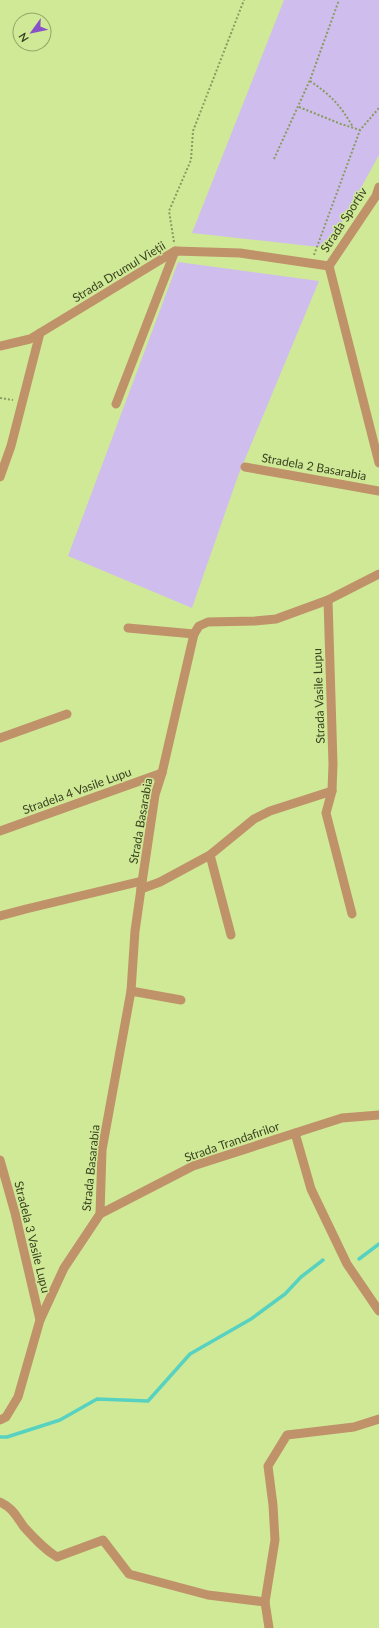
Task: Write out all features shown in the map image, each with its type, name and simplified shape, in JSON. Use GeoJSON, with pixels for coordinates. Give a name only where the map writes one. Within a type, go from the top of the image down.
{"type":"FeatureCollection","features":[{"type":"Feature","properties":{"kind":"street","name":"Strada Sportiv"},"geometry":{"type":"LineString","coordinates":[[329,266],[378,199],[379,187]]}},
{"type":"Feature","properties":{"kind":"street","name":"Strada Drumul Vieții"},"geometry":{"type":"LineString","coordinates":[[0,346],[30,339],[40,334],[175,252],[240,253],[329,266]]}},
{"type":"Feature","properties":{"kind":"street"},"geometry":{"type":"LineString","coordinates":[[116,404],[175,252]]}},
{"type":"Feature","properties":{"kind":"street"},"geometry":{"type":"LineString","coordinates":[[329,266],[379,463]]}},
{"type":"Feature","properties":{"kind":"street"},"geometry":{"type":"LineString","coordinates":[[0,477],[11,446],[40,334]]}},
{"type":"Feature","properties":{"kind":"street","name":"Stradela 2 Basarabia"},"geometry":{"type":"LineString","coordinates":[[245,467],[379,491]]}},
{"type":"Feature","properties":{"kind":"street"},"geometry":{"type":"LineString","coordinates":[[128,628],[194,634],[199,626],[208,622],[276,619],[328,600],[379,574]]}},
{"type":"Feature","properties":{"kind":"street","name":"Strada Vasile Lupu"},"geometry":{"type":"LineString","coordinates":[[328,600],[333,764],[332,791],[326,813],[352,914]]}},
{"type":"Feature","properties":{"kind":"street","name":"Strada Basarabia"},"geometry":{"type":"LineString","coordinates":[[0,1420],[6,1417],[18,1397],[40,1320],[64,1268],[100,1214],[102,1150],[131,991],[135,931],[155,795],[162,773],[194,634]]}},
{"type":"Feature","properties":{"kind":"street"},"geometry":{"type":"LineString","coordinates":[[0,738],[67,714]]}},
{"type":"Feature","properties":{"kind":"street","name":"Stradela 4 Vasile Lupu"},"geometry":{"type":"LineString","coordinates":[[0,831],[162,773]]}},
{"type":"Feature","properties":{"kind":"street"},"geometry":{"type":"LineString","coordinates":[[0,916],[26,908],[160,882],[210,855],[254,819],[270,811],[332,791]]}},
{"type":"Feature","properties":{"kind":"street"},"geometry":{"type":"LineString","coordinates":[[210,855],[231,935]]}},
{"type":"Feature","properties":{"kind":"street"},"geometry":{"type":"LineString","coordinates":[[131,991],[181,1000]]}},
{"type":"Feature","properties":{"kind":"street","name":"Strada Trandafirilor"},"geometry":{"type":"LineString","coordinates":[[100,1214],[193,1166],[342,1118],[379,1115]]}},
{"type":"Feature","properties":{"kind":"street"},"geometry":{"type":"LineString","coordinates":[[295,1133],[311,1189],[347,1264],[379,1311]]}},
{"type":"Feature","properties":{"kind":"street","name":"Stradela 3 Vasile Lupu"},"geometry":{"type":"LineString","coordinates":[[0,1160],[15,1213],[40,1320]]}},
{"type":"Feature","properties":{"kind":"street"},"geometry":{"type":"LineString","coordinates":[[269,1628],[265,1602],[276,1540],[274,1504],[268,1466],[287,1435],[354,1427],[379,1419]]}},
{"type":"Feature","properties":{"kind":"street"},"geometry":{"type":"LineString","coordinates":[[0,1502],[9,1506],[25,1528],[45,1550],[57,1557],[103,1540],[129,1574],[208,1595],[265,1602]]}},
{"type":"Feature","properties":{"kind":"path"},"geometry":{"type":"LineString","coordinates":[[175,252],[169,211],[191,160],[193,131],[244,0]]}},
{"type":"Feature","properties":{"kind":"path"},"geometry":{"type":"LineString","coordinates":[[274,159],[299,107],[339,0]]}},
{"type":"Feature","properties":{"kind":"path"},"geometry":{"type":"LineString","coordinates":[[310,80],[327,92],[341,108],[353,128]]}},
{"type":"Feature","properties":{"kind":"path"},"geometry":{"type":"LineString","coordinates":[[299,107],[360,130]]}},
{"type":"Feature","properties":{"kind":"path"},"geometry":{"type":"LineString","coordinates":[[311,264],[360,130],[379,108]]}},
{"type":"Feature","properties":{"kind":"shaded area"},"geometry":{"type":"Polygon","coordinates":[[[284,0],[379,0],[379,155],[328,248],[192,233],[284,0]]]}},
{"type":"Feature","properties":{"kind":"shaded area"},"geometry":{"type":"Polygon","coordinates":[[[178,262],[319,281],[238,476],[192,608],[68,556],[178,262]]]}},
{"type":"Feature","properties":{"kind":"waterway"},"geometry":{"type":"LineString","coordinates":[[359,1259],[379,1244]]}},
{"type":"Feature","properties":{"kind":"waterway"},"geometry":{"type":"LineString","coordinates":[[0,1437],[7,1437],[60,1420],[97,1399],[148,1401],[190,1354],[251,1319],[285,1294],[301,1277],[323,1260]]}}]}
